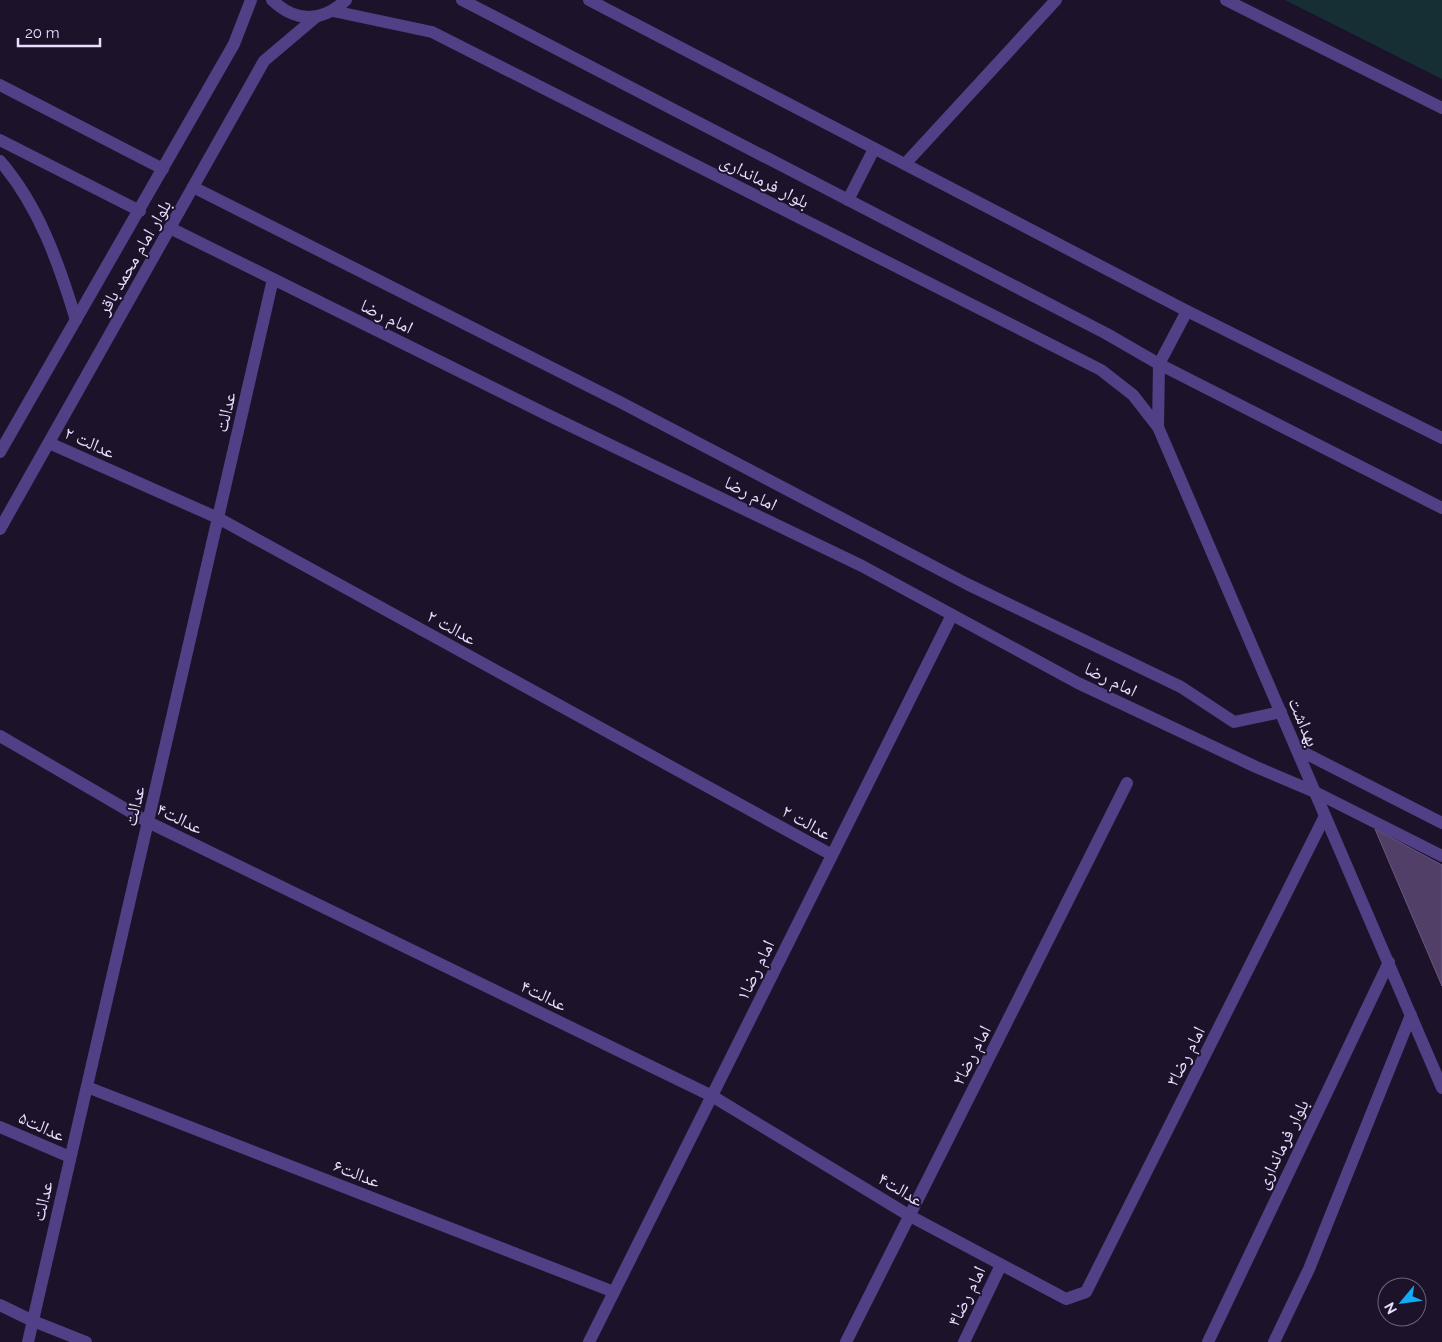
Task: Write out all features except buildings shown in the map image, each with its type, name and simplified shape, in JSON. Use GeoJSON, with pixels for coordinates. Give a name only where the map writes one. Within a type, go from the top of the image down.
{"type":"FeatureCollection","features":[{"type":"Feature","properties":{"kind":"street","name":"بلوار امام محمد باقر"},"geometry":{"type":"LineString","coordinates":[[0,452],[140,211],[234,44],[251,0]]}},
{"type":"Feature","properties":{"kind":"street"},"geometry":{"type":"LineString","coordinates":[[272,0],[281,8],[298,16],[316,17],[333,11],[346,0]]}},
{"type":"Feature","properties":{"kind":"street","name":"بلوار فرمانداری"},"geometry":{"type":"LineString","coordinates":[[462,0],[1107,334],[1159,364],[1442,508]]}},
{"type":"Feature","properties":{"kind":"street"},"geometry":{"type":"LineString","coordinates":[[589,0],[1187,311],[1442,438]]}},
{"type":"Feature","properties":{"kind":"street"},"geometry":{"type":"LineString","coordinates":[[905,164],[1056,0]]}},
{"type":"Feature","properties":{"kind":"street"},"geometry":{"type":"LineString","coordinates":[[1226,0],[1442,108]]}},
{"type":"Feature","properties":{"kind":"street","name":"بلوار فرمانداری"},"geometry":{"type":"LineString","coordinates":[[333,11],[432,32],[1101,370],[1133,395],[1158,427]]}},
{"type":"Feature","properties":{"kind":"street","name":"بلوار امام محمد باقر"},"geometry":{"type":"LineString","coordinates":[[0,529],[264,62],[316,17]]}},
{"type":"Feature","properties":{"kind":"street"},"geometry":{"type":"LineString","coordinates":[[0,85],[163,169]]}},
{"type":"Feature","properties":{"kind":"street"},"geometry":{"type":"LineString","coordinates":[[0,140],[140,211]]}},
{"type":"Feature","properties":{"kind":"street"},"geometry":{"type":"LineString","coordinates":[[848,200],[874,148]]}},
{"type":"Feature","properties":{"kind":"street"},"geometry":{"type":"LineString","coordinates":[[0,161],[36,214],[60,266],[76,320]]}},
{"type":"Feature","properties":{"kind":"street","name":"امام رضا"},"geometry":{"type":"LineString","coordinates":[[193,187],[620,402],[967,584],[1181,687],[1234,722],[1281,712]]}},
{"type":"Feature","properties":{"kind":"street","name":"امام رضا"},"geometry":{"type":"LineString","coordinates":[[170,228],[541,412],[862,566],[1078,683],[1256,768],[1315,792],[1442,856]]}},
{"type":"Feature","properties":{"kind":"street","name":"عدالت"},"geometry":{"type":"LineString","coordinates":[[28,1342],[273,279]]}},
{"type":"Feature","properties":{"kind":"street"},"geometry":{"type":"LineString","coordinates":[[1159,364],[1187,311]]}},
{"type":"Feature","properties":{"kind":"street","name":"بهداشت"},"geometry":{"type":"LineString","coordinates":[[1159,364],[1158,427],[1442,1088]]}},
{"type":"Feature","properties":{"kind":"street","name":"عدالت ۲"},"geometry":{"type":"LineString","coordinates":[[49,443],[218,518],[832,855]]}},
{"type":"Feature","properties":{"kind":"street","name":"امام رضا۱"},"geometry":{"type":"LineString","coordinates":[[589,1342],[952,614]]}},
{"type":"Feature","properties":{"kind":"street","name":"عدالت۴"},"geometry":{"type":"LineString","coordinates":[[0,736],[148,822],[712,1096],[910,1216],[1066,1299]]}},
{"type":"Feature","properties":{"kind":"street"},"geometry":{"type":"LineString","coordinates":[[1297,749],[1442,823]]}},
{"type":"Feature","properties":{"kind":"street","name":"امام رضا۲"},"geometry":{"type":"LineString","coordinates":[[846,1342],[1127,783]]}},
{"type":"Feature","properties":{"kind":"street","name":"امام رضا۳"},"geometry":{"type":"LineString","coordinates":[[1066,1299],[1086,1292],[1325,816]]}},
{"type":"Feature","properties":{"kind":"street","name":"بلوار فرمانداری"},"geometry":{"type":"LineString","coordinates":[[1208,1342],[1389,962]]}},
{"type":"Feature","properties":{"kind":"street"},"geometry":{"type":"LineString","coordinates":[[1274,1342],[1308,1269],[1411,1015]]}},
{"type":"Feature","properties":{"kind":"street","name":"عدالت۶"},"geometry":{"type":"LineString","coordinates":[[87,1087],[614,1292]]}},
{"type":"Feature","properties":{"kind":"street","name":"عدالت۵"},"geometry":{"type":"LineString","coordinates":[[0,1127],[70,1157]]}},
{"type":"Feature","properties":{"kind":"street","name":"امام رضا۴"},"geometry":{"type":"LineString","coordinates":[[964,1342],[1000,1265]]}},
{"type":"Feature","properties":{"kind":"street"},"geometry":{"type":"LineString","coordinates":[[0,1305],[33,1322],[86,1342]]}},
{"type":"Feature","properties":{"kind":"green space"},"geometry":{"type":"Polygon","coordinates":[[[1285,0],[1442,0],[1442,79],[1285,0]]]}}]}
